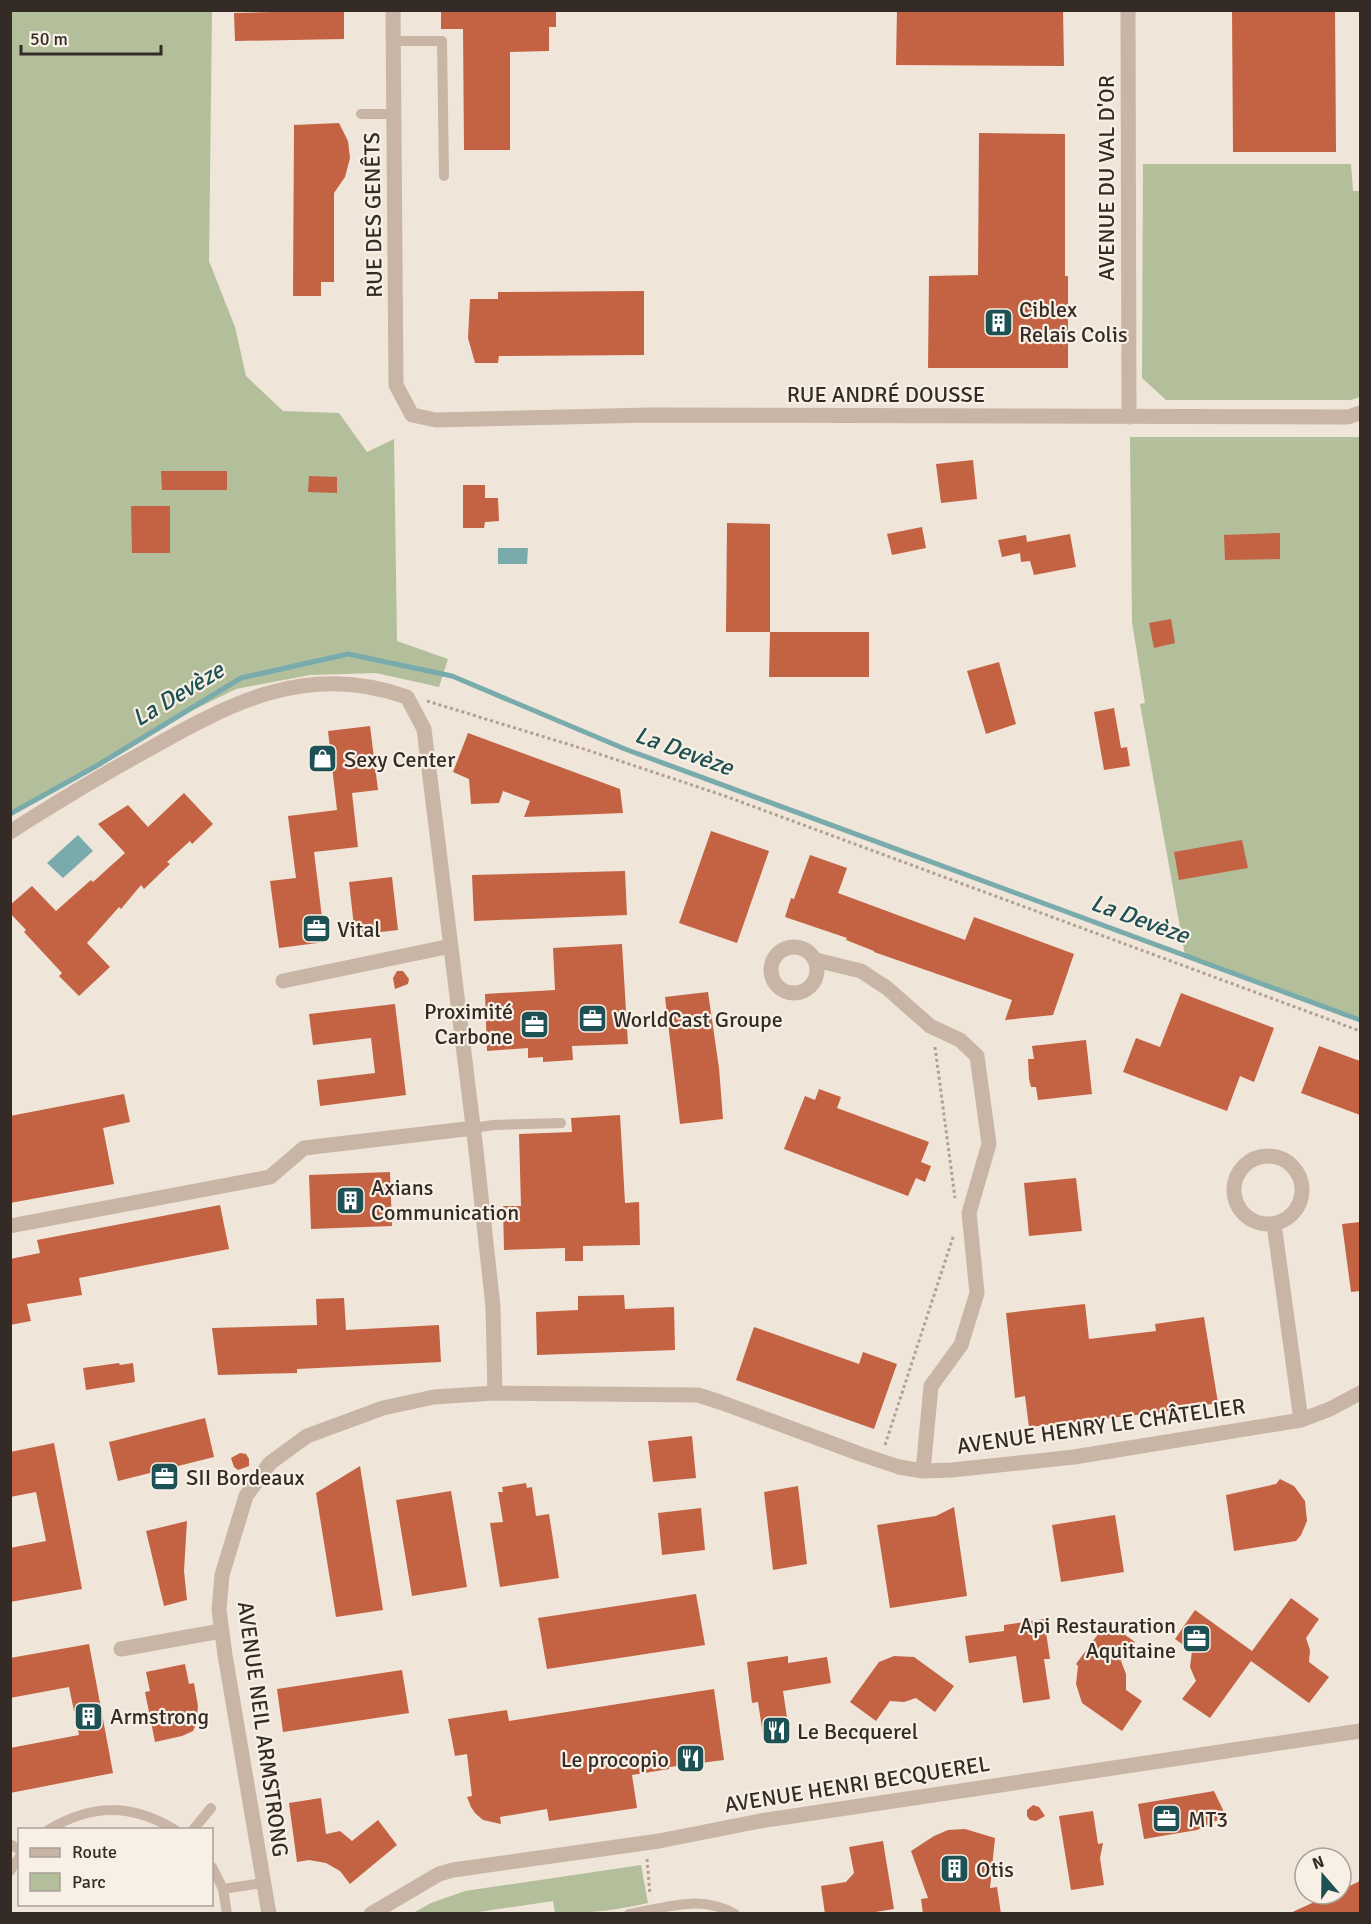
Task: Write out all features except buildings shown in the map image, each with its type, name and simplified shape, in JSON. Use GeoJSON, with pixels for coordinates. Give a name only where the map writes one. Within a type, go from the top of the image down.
{"type":"FeatureCollection","features":[{"type":"Feature","properties":{"kind":"street","name":"RUE DES GENÊTS"},"geometry":{"type":"LineString","coordinates":[[393,10],[396,385],[412,415]]}},
{"type":"Feature","properties":{"kind":"street","name":"AVENUE DU VAL D'OR"},"geometry":{"type":"LineString","coordinates":[[1128,10],[1129,417]]}},
{"type":"Feature","properties":{"kind":"street","name":"RUE ANDRÉ DOUSSE"},"geometry":{"type":"LineString","coordinates":[[412,415],[436,420],[651,415],[1348,417],[1360,413]]}},
{"type":"Feature","properties":{"kind":"street"},"geometry":{"type":"LineString","coordinates":[[10,832],[78,788],[190,726],[254,696],[299,686],[346,683],[385,689],[407,697],[424,729],[474,1128],[493,1307],[495,1393]]}},
{"type":"Feature","properties":{"kind":"street"},"geometry":{"type":"LineString","coordinates":[[283,981],[451,946]]}},
{"type":"Feature","properties":{"kind":"street"},"geometry":{"type":"LineString","coordinates":[[816,960],[861,971],[887,988],[933,1028],[960,1040],[977,1056],[989,1144],[969,1213],[977,1293],[961,1345],[932,1386],[923,1471]]}},
{"type":"Feature","properties":{"kind":"street"},"geometry":{"type":"LineString","coordinates":[[10,1226],[270,1177],[304,1148],[474,1128]]}},
{"type":"Feature","properties":{"kind":"street"},"geometry":{"type":"LineString","coordinates":[[1262,1156],[1283,1159],[1292,1165],[1299,1174],[1302,1184],[1299,1205],[1293,1214],[1274,1224],[1253,1221],[1244,1215],[1237,1206],[1234,1196],[1233,1185],[1237,1174],[1252,1159],[1262,1156]]}},
{"type":"Feature","properties":{"kind":"street"},"geometry":{"type":"LineString","coordinates":[[1274,1224],[1300,1420]]}},
{"type":"Feature","properties":{"kind":"street","name":"AVENUE HENRY LE CHÂTELIER"},"geometry":{"type":"LineString","coordinates":[[495,1393],[698,1395],[879,1461],[923,1471],[1074,1457],[1300,1420],[1330,1409],[1360,1393]]}},
{"type":"Feature","properties":{"kind":"street","name":"AVENUE NEIL ARMSTRONG"},"geometry":{"type":"LineString","coordinates":[[269,1914],[219,1610],[222,1575],[246,1496],[270,1463],[307,1436],[383,1408],[434,1397],[495,1393]]}},
{"type":"Feature","properties":{"kind":"street"},"geometry":{"type":"LineString","coordinates":[[121,1648],[221,1631]]}},
{"type":"Feature","properties":{"kind":"street","name":"AVENUE HENRI BECQUEREL"},"geometry":{"type":"LineString","coordinates":[[371,1914],[439,1874],[488,1864],[646,1842],[760,1821],[1360,1731]]}},
{"type":"Feature","properties":{"kind":"lane"},"geometry":{"type":"LineString","coordinates":[[394,40],[442,41],[444,176]]}},
{"type":"Feature","properties":{"kind":"lane"},"geometry":{"type":"LineString","coordinates":[[361,114],[394,114]]}},
{"type":"Feature","properties":{"kind":"lane"},"geometry":{"type":"LineString","coordinates":[[474,1128],[493,1125],[561,1123]]}},
{"type":"Feature","properties":{"kind":"lane"},"geometry":{"type":"LineString","coordinates":[[195,1828],[211,1808]]}},
{"type":"Feature","properties":{"kind":"lane"},"geometry":{"type":"LineString","coordinates":[[51,1828],[64,1820],[85,1813],[109,1809],[133,1811],[160,1821],[171,1828]]}},
{"type":"Feature","properties":{"kind":"lane"},"geometry":{"type":"LineString","coordinates":[[213,1869],[223,1889],[227,1914]]}},
{"type":"Feature","properties":{"kind":"lane"},"geometry":{"type":"LineString","coordinates":[[223,1889],[263,1883]]}},
{"type":"Feature","properties":{"kind":"lane"},"geometry":{"type":"LineString","coordinates":[[629,1914],[647,1911],[662,1905],[700,1903],[724,1907],[735,1914]]}},
{"type":"Feature","properties":{"kind":"path"},"geometry":{"type":"LineString","coordinates":[[407,697],[436,702],[725,796],[1360,1031]]}},
{"type":"Feature","properties":{"kind":"path"},"geometry":{"type":"LineString","coordinates":[[933,1028],[956,1208]]}},
{"type":"Feature","properties":{"kind":"path"},"geometry":{"type":"LineString","coordinates":[[879,1461],[920,1342],[955,1229]]}},
{"type":"Feature","properties":{"kind":"path"},"geometry":{"type":"LineString","coordinates":[[646,1842],[650,1900],[647,1911]]}},
{"type":"Feature","properties":{"kind":"green space"},"geometry":{"type":"Polygon","coordinates":[[[11,11],[212,11],[209,261],[235,327],[246,376],[283,411],[339,413],[367,452],[394,439],[397,641],[448,659],[439,687],[376,673],[310,675],[236,689],[173,720],[11,814],[11,11]]]}},
{"type":"Feature","properties":{"kind":"green space"},"geometry":{"type":"Polygon","coordinates":[[[1143,164],[1351,164],[1353,191],[1360,191],[1360,397],[1351,400],[1166,400],[1142,378],[1143,164]]]}},
{"type":"Feature","properties":{"kind":"green space"},"geometry":{"type":"Polygon","coordinates":[[[1130,437],[1360,437],[1360,1020],[1185,955],[1140,704],[1145,703],[1132,622],[1130,437]]]}},
{"type":"Feature","properties":{"kind":"green space"},"geometry":{"type":"Polygon","coordinates":[[[641,1865],[648,1903],[590,1912],[555,1913],[553,1901],[472,1913],[413,1913],[431,1903],[465,1891],[641,1865]]]}},
{"type":"Feature","properties":{"kind":"water"},"geometry":{"type":"Polygon","coordinates":[[[498,548],[528,548],[527,564],[498,564],[498,548]]]}},
{"type":"Feature","properties":{"kind":"water"},"geometry":{"type":"Polygon","coordinates":[[[78,835],[93,851],[63,878],[47,863],[78,835]]]}},
{"type":"Feature","properties":{"kind":"waterway","name":"La Devèze"},"geometry":{"type":"LineString","coordinates":[[10,814],[98,765],[241,678],[348,654],[452,676],[625,749],[1360,1020]]}},
{"type":"Feature","properties":{"kind":"place","name":"Ciblex Relais Colis"},"geometry":{"type":"Point","coordinates":[998,322]}},
{"type":"Feature","properties":{"kind":"place","name":"Sexy Center"},"geometry":{"type":"Point","coordinates":[323,759]}},
{"type":"Feature","properties":{"kind":"place","name":"Vital"},"geometry":{"type":"Point","coordinates":[316,929]}},
{"type":"Feature","properties":{"kind":"place","name":"WorldCast Groupe"},"geometry":{"type":"Point","coordinates":[592,1019]}},
{"type":"Feature","properties":{"kind":"place","name":"Proximité Carbone"},"geometry":{"type":"Point","coordinates":[534,1024]}},
{"type":"Feature","properties":{"kind":"place","name":"Axians Communication"},"geometry":{"type":"Point","coordinates":[350,1200]}},
{"type":"Feature","properties":{"kind":"place","name":"SII Bordeaux"},"geometry":{"type":"Point","coordinates":[165,1477]}},
{"type":"Feature","properties":{"kind":"place","name":"Api Restauration Aquitaine"},"geometry":{"type":"Point","coordinates":[1197,1638]}},
{"type":"Feature","properties":{"kind":"place","name":"Armstrong"},"geometry":{"type":"Point","coordinates":[89,1716]}},
{"type":"Feature","properties":{"kind":"place","name":"Le Becquerel"},"geometry":{"type":"Point","coordinates":[776,1731]}},
{"type":"Feature","properties":{"kind":"place","name":"Le procopio"},"geometry":{"type":"Point","coordinates":[690,1759]}},
{"type":"Feature","properties":{"kind":"place","name":"MT3"},"geometry":{"type":"Point","coordinates":[1167,1819]}},
{"type":"Feature","properties":{"kind":"place","name":"Otis"},"geometry":{"type":"Point","coordinates":[955,1869]}}]}
